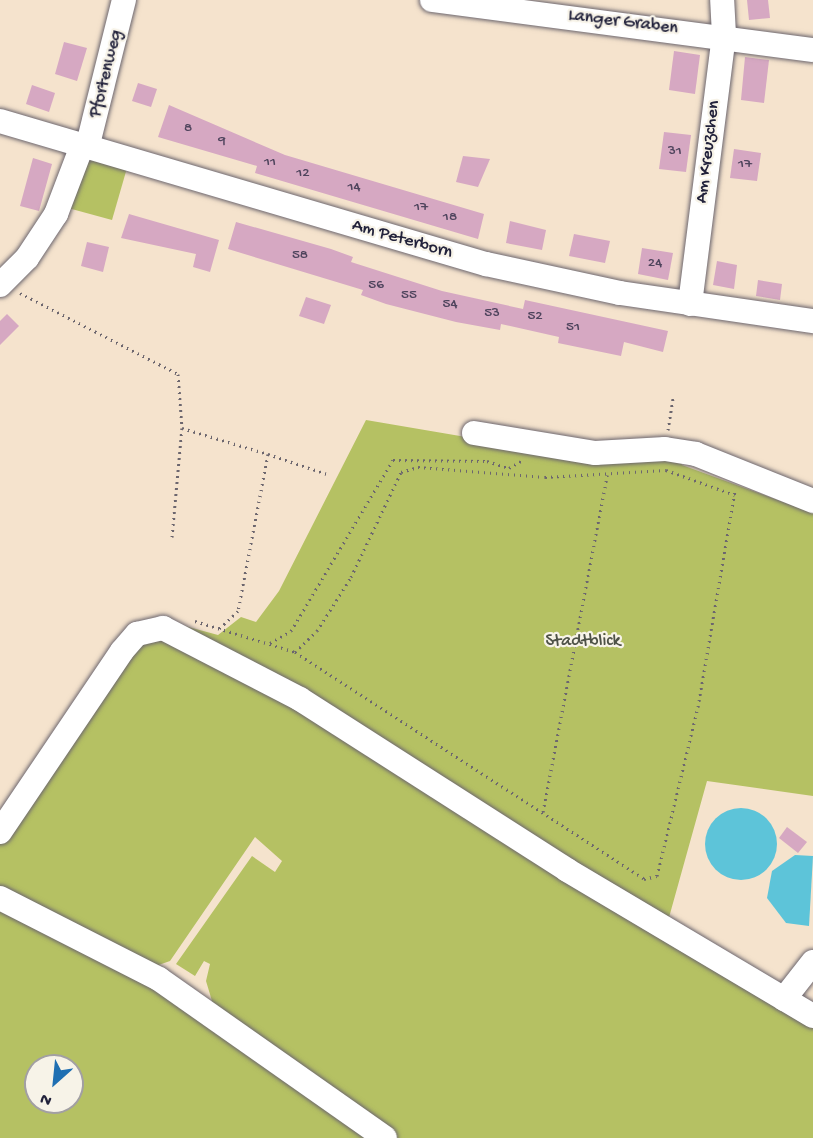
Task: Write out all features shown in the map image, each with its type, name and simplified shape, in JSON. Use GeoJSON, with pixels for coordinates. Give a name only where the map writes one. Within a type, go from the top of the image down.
{"type":"FeatureCollection","features":[{"type":"Feature","properties":{"kind":"street","name":"Pfortenweg"},"geometry":{"type":"LineString","coordinates":[[0,284],[50,224],[85,147],[124,0]]}},
{"type":"Feature","properties":{"kind":"street","name":"Langer Graben"},"geometry":{"type":"LineString","coordinates":[[432,0],[723,35],[813,50]]}},
{"type":"Feature","properties":{"kind":"street","name":"Am Kreuzchen"},"geometry":{"type":"LineString","coordinates":[[690,304],[723,35],[722,0]]}},
{"type":"Feature","properties":{"kind":"street","name":"Am Peterborn"},"geometry":{"type":"LineString","coordinates":[[0,121],[486,264],[690,304],[813,321]]}},
{"type":"Feature","properties":{"kind":"street"},"geometry":{"type":"LineString","coordinates":[[474,433],[595,453],[665,449],[696,454],[736,484],[813,501]]}},
{"type":"Feature","properties":{"kind":"street"},"geometry":{"type":"LineString","coordinates":[[0,831],[122,651],[137,634],[163,628],[300,699],[567,870],[813,1016]]}},
{"type":"Feature","properties":{"kind":"street"},"geometry":{"type":"LineString","coordinates":[[0,898],[159,980],[385,1138]]}},
{"type":"Feature","properties":{"kind":"street"},"geometry":{"type":"LineString","coordinates":[[784,999],[813,962]]}},
{"type":"Feature","properties":{"kind":"path"},"geometry":{"type":"LineString","coordinates":[[0,284],[178,375],[182,428],[172,537]]}},
{"type":"Feature","properties":{"kind":"path"},"geometry":{"type":"LineString","coordinates":[[665,449],[673,398]]}},
{"type":"Feature","properties":{"kind":"path"},"geometry":{"type":"LineString","coordinates":[[182,428],[330,475]]}},
{"type":"Feature","properties":{"kind":"path"},"geometry":{"type":"LineString","coordinates":[[269,644],[291,631],[393,460],[487,460],[509,468],[522,459],[526,442]]}},
{"type":"Feature","properties":{"kind":"path"},"geometry":{"type":"LineString","coordinates":[[219,628],[238,611],[268,454]]}},
{"type":"Feature","properties":{"kind":"path"},"geometry":{"type":"LineString","coordinates":[[282,647],[295,652],[644,879],[657,876],[698,707],[736,484],[666,470],[545,477],[418,467],[401,472],[351,577],[317,631],[295,652]]}},
{"type":"Feature","properties":{"kind":"path"},"geometry":{"type":"LineString","coordinates":[[543,812],[607,475]]}},
{"type":"Feature","properties":{"kind":"green space"},"geometry":{"type":"Polygon","coordinates":[[[88,157],[127,168],[112,220],[68,208],[88,157]]]}},
{"type":"Feature","properties":{"kind":"green space","name":"Stadtblick"},"geometry":{"type":"Polygon","coordinates":[[[366,420],[596,459],[679,457],[682,465],[813,513],[813,796],[707,781],[668,921],[159,619],[218,635],[241,617],[256,622],[279,591],[366,420]]]}},
{"type":"Feature","properties":{"kind":"green space"},"geometry":{"type":"Polygon","coordinates":[[[148,634],[222,665],[813,1022],[813,1138],[395,1138],[215,1011],[206,981],[210,964],[204,961],[195,976],[176,964],[252,856],[275,872],[282,861],[255,837],[170,961],[150,968],[0,893],[0,839],[148,634]]]}},
{"type":"Feature","properties":{"kind":"green space"},"geometry":{"type":"Polygon","coordinates":[[[0,904],[153,983],[378,1138],[0,1138],[0,904]]]}},
{"type":"Feature","properties":{"kind":"water"},"geometry":{"type":"Polygon","coordinates":[[[741,808],[761,814],[771,824],[777,844],[771,864],[761,874],[741,880],[721,874],[711,864],[705,844],[711,824],[721,814],[741,808]]]}},
{"type":"Feature","properties":{"kind":"water"},"geometry":{"type":"Polygon","coordinates":[[[795,855],[813,856],[809,926],[786,923],[767,898],[772,871],[795,855]]]}},
{"type":"Feature","properties":{"kind":"building"},"geometry":{"type":"Polygon","coordinates":[[[747,0],[768,0],[770,18],[749,20],[747,0]]]}},
{"type":"Feature","properties":{"kind":"building"},"geometry":{"type":"Polygon","coordinates":[[[64,42],[87,48],[77,81],[55,74],[64,42]]]}},
{"type":"Feature","properties":{"kind":"building"},"geometry":{"type":"Polygon","coordinates":[[[674,51],[700,55],[695,94],[669,90],[674,51]]]}},
{"type":"Feature","properties":{"kind":"building"},"geometry":{"type":"Polygon","coordinates":[[[745,57],[769,60],[764,103],[741,100],[745,57]]]}},
{"type":"Feature","properties":{"kind":"building"},"geometry":{"type":"Polygon","coordinates":[[[138,83],[157,89],[151,107],[132,101],[138,83]]]}},
{"type":"Feature","properties":{"kind":"building"},"geometry":{"type":"Polygon","coordinates":[[[32,85],[55,93],[49,112],[26,104],[32,85]]]}},
{"type":"Feature","properties":{"kind":"building"},"geometry":{"type":"Polygon","coordinates":[[[169,105],[285,155],[484,214],[478,239],[255,173],[257,166],[158,137],[169,105]]]}},
{"type":"Feature","properties":{"kind":"building"},"geometry":{"type":"Polygon","coordinates":[[[664,132],[691,135],[686,172],[659,169],[664,132]]]}},
{"type":"Feature","properties":{"kind":"building"},"geometry":{"type":"Polygon","coordinates":[[[734,149],[761,153],[757,181],[730,178],[734,149]]]}},
{"type":"Feature","properties":{"kind":"building"},"geometry":{"type":"Polygon","coordinates":[[[463,156],[490,159],[478,187],[456,182],[463,156]]]}},
{"type":"Feature","properties":{"kind":"building"},"geometry":{"type":"Polygon","coordinates":[[[33,158],[52,164],[39,211],[20,206],[33,158]]]}},
{"type":"Feature","properties":{"kind":"building"},"geometry":{"type":"Polygon","coordinates":[[[129,214],[219,240],[210,272],[193,267],[196,254],[121,238],[129,214]]]}},
{"type":"Feature","properties":{"kind":"building"},"geometry":{"type":"Polygon","coordinates":[[[510,221],[546,230],[542,250],[506,243],[510,221]]]}},
{"type":"Feature","properties":{"kind":"building"},"geometry":{"type":"Polygon","coordinates":[[[236,222],[331,249],[353,257],[351,262],[442,291],[523,309],[525,300],[668,331],[663,352],[624,342],[621,356],[558,343],[559,337],[501,324],[500,330],[456,322],[386,304],[361,295],[363,290],[228,249],[236,222]]]}},
{"type":"Feature","properties":{"kind":"building"},"geometry":{"type":"Polygon","coordinates":[[[574,234],[610,241],[605,263],[569,256],[574,234]]]}},
{"type":"Feature","properties":{"kind":"building"},"geometry":{"type":"Polygon","coordinates":[[[87,242],[109,247],[103,272],[81,266],[87,242]]]}},
{"type":"Feature","properties":{"kind":"building"},"geometry":{"type":"Polygon","coordinates":[[[642,248],[673,253],[668,280],[638,274],[642,248]]]}},
{"type":"Feature","properties":{"kind":"building"},"geometry":{"type":"Polygon","coordinates":[[[717,261],[737,265],[734,289],[713,285],[717,261]]]}},
{"type":"Feature","properties":{"kind":"building"},"geometry":{"type":"Polygon","coordinates":[[[758,280],[782,284],[780,300],[756,296],[758,280]]]}},
{"type":"Feature","properties":{"kind":"building"},"geometry":{"type":"Polygon","coordinates":[[[306,297],[331,305],[324,324],[299,316],[306,297]]]}},
{"type":"Feature","properties":{"kind":"building"},"geometry":{"type":"Polygon","coordinates":[[[7,314],[19,326],[0,345],[0,321],[7,314]]]}},
{"type":"Feature","properties":{"kind":"building"},"geometry":{"type":"Polygon","coordinates":[[[787,827],[807,842],[798,853],[779,838],[787,827]]]}}]}
